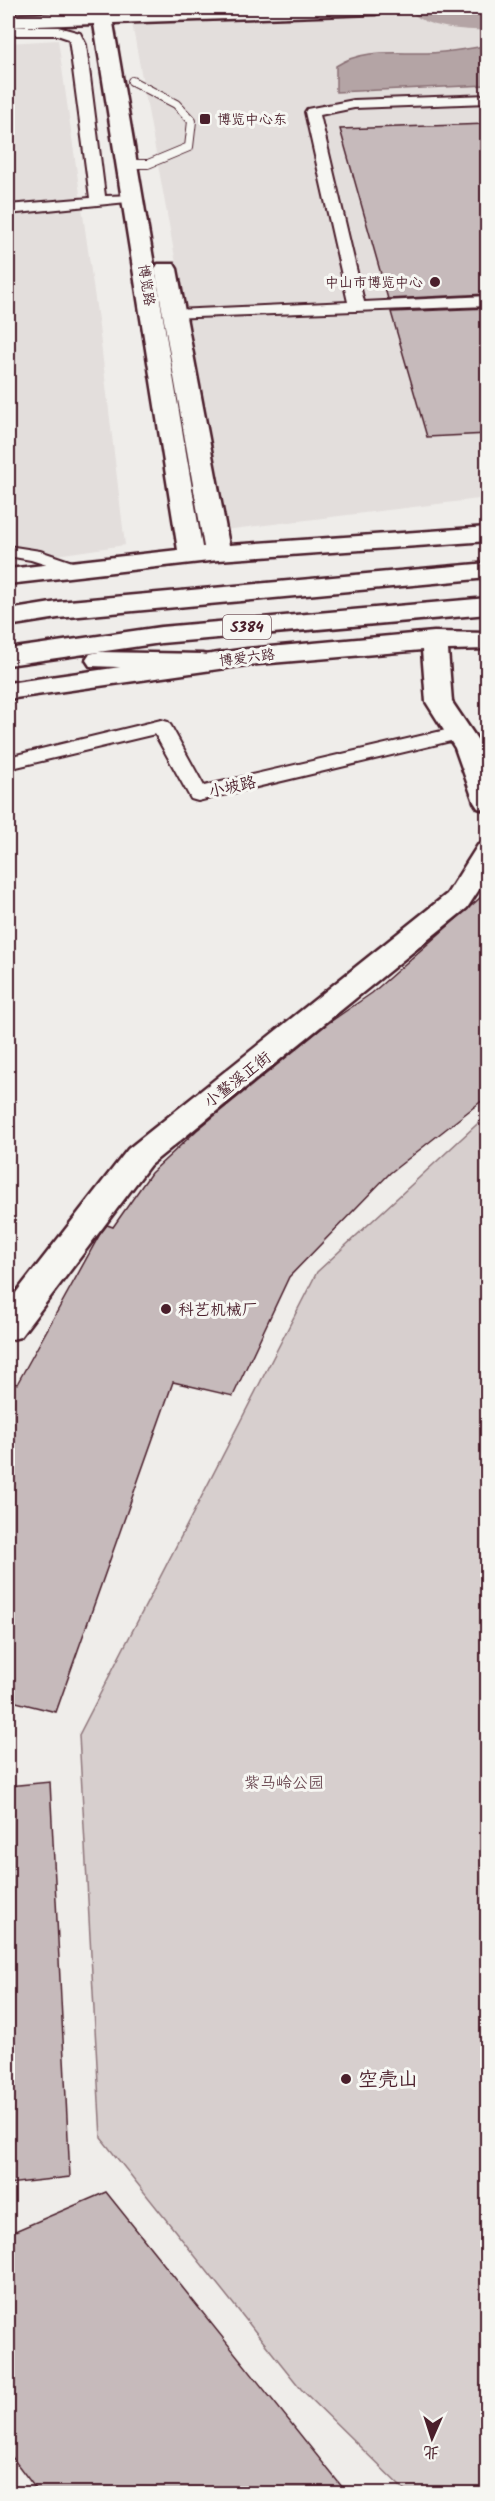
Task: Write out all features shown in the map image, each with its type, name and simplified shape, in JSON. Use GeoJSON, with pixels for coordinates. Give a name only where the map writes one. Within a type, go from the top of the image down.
{"type":"FeatureCollection","features":[{"type":"Feature","properties":{"kind":"main road"},"geometry":{"type":"LineString","coordinates":[[8,13],[375,8]]}},
{"type":"Feature","properties":{"kind":"main road"},"geometry":{"type":"LineString","coordinates":[[8,21],[109,10]]}},
{"type":"Feature","properties":{"kind":"main road","name":"博览路"},"geometry":{"type":"LineString","coordinates":[[109,10],[132,81],[137,164],[132,198],[191,555]]}},
{"type":"Feature","properties":{"kind":"main road","name":"博览路"},"geometry":{"type":"LineString","coordinates":[[109,10],[137,164],[156,210]]}},
{"type":"Feature","properties":{"kind":"main road","name":"博览路"},"geometry":{"type":"LineString","coordinates":[[162,245],[218,553]]}},
{"type":"Feature","properties":{"kind":"main road"},"geometry":{"type":"LineString","coordinates":[[8,577],[191,555],[488,534]]}},
{"type":"Feature","properties":{"kind":"main road","name":"S384"},"geometry":{"type":"LineString","coordinates":[[8,618],[58,610],[488,570]]}},
{"type":"Feature","properties":{"kind":"main road","name":"博爱六路"},"geometry":{"type":"LineString","coordinates":[[8,658],[161,635],[488,606]]}},
{"type":"Feature","properties":{"kind":"main road"},"geometry":{"type":"LineString","coordinates":[[434,640],[439,702],[469,748],[488,802]]}},
{"type":"Feature","properties":{"kind":"main road","name":"博爱六路"},"geometry":{"type":"LineString","coordinates":[[8,691],[202,662],[351,645],[434,640],[488,641]]}},
{"type":"Feature","properties":{"kind":"main road"},"geometry":{"type":"LineString","coordinates":[[8,658],[202,662]]}},
{"type":"Feature","properties":{"kind":"main road","name":"小鳌溪正街"},"geometry":{"type":"LineString","coordinates":[[8,1327],[139,1157],[362,980],[457,901],[488,852]]}},
{"type":"Feature","properties":{"kind":"street"},"geometry":{"type":"LineString","coordinates":[[8,31],[58,31],[75,36],[79,45],[98,201]]}},
{"type":"Feature","properties":{"kind":"street"},"geometry":{"type":"LineString","coordinates":[[357,307],[312,112],[354,104],[488,99]]}},
{"type":"Feature","properties":{"kind":"street"},"geometry":{"type":"LineString","coordinates":[[8,210],[132,198]]}},
{"type":"Feature","properties":{"kind":"street"},"geometry":{"type":"LineString","coordinates":[[175,315],[488,301]]}},
{"type":"Feature","properties":{"kind":"street"},"geometry":{"type":"LineString","coordinates":[[8,551],[34,555],[75,569]]}},
{"type":"Feature","properties":{"kind":"street","name":"小坡路"},"geometry":{"type":"LineString","coordinates":[[8,763],[161,726],[198,794],[459,733]]}},
{"type":"Feature","properties":{"kind":"lane"},"geometry":{"type":"LineString","coordinates":[[132,81],[176,104],[192,121],[189,147],[137,164]]}},
{"type":"Feature","properties":{"kind":"shaded area"},"geometry":{"type":"Polygon","coordinates":[[[487,14],[487,498],[225,530],[132,23],[487,14]]]}},
{"type":"Feature","properties":{"kind":"shaded area"},"geometry":{"type":"Polygon","coordinates":[[[58,40],[99,327],[125,545],[8,562],[8,43],[58,40]]]}},
{"type":"Feature","properties":{"kind":"shaded area"},"geometry":{"type":"Polygon","coordinates":[[[487,46],[487,85],[336,92],[336,66],[347,60],[369,54],[442,52],[487,46]]]}},
{"type":"Feature","properties":{"kind":"green space","name":"紫马岭公园"},"geometry":{"type":"Polygon","coordinates":[[[487,1115],[487,2493],[407,2493],[301,2389],[101,2138],[79,1735],[317,1272],[487,1115]]]}},
{"type":"Feature","properties":{"kind":"building","name":"中山市博览中心"},"geometry":{"type":"Polygon","coordinates":[[[488,124],[488,294],[388,299],[340,129],[488,124]]]}},
{"type":"Feature","properties":{"kind":"building"},"geometry":{"type":"Polygon","coordinates":[[[488,308],[488,434],[427,437],[391,312],[488,308]]]}},
{"type":"Feature","properties":{"kind":"building"},"geometry":{"type":"Polygon","coordinates":[[[488,891],[488,1096],[390,1173],[289,1277],[233,1396],[173,1382],[56,1712],[8,1700],[8,1382],[17,1384],[100,1234],[107,1225],[113,1227],[151,1173],[197,1130],[327,1024],[372,993],[488,891]]]}},
{"type":"Feature","properties":{"kind":"building"},"geometry":{"type":"Polygon","coordinates":[[[50,1782],[70,2177],[8,2184],[8,1786],[50,1782]]]}},
{"type":"Feature","properties":{"kind":"building"},"geometry":{"type":"Polygon","coordinates":[[[106,2192],[347,2493],[39,2493],[8,2452],[8,2234],[106,2192]]]}},
{"type":"Feature","properties":{"kind":"waterway"},"geometry":{"type":"LineString","coordinates":[[422,8],[448,19],[488,23]]}},
{"type":"Feature","properties":{"kind":"place","name":"博览中心东"},"geometry":{"type":"Point","coordinates":[205,119]}},
{"type":"Feature","properties":{"kind":"place","name":"中山市博览中心"},"geometry":{"type":"Point","coordinates":[435,282]}},
{"type":"Feature","properties":{"kind":"place","name":"科艺机械厂"},"geometry":{"type":"Point","coordinates":[166,1309]}},
{"type":"Feature","properties":{"kind":"place","name":"空壳山"},"geometry":{"type":"Point","coordinates":[346,2079]}}]}
